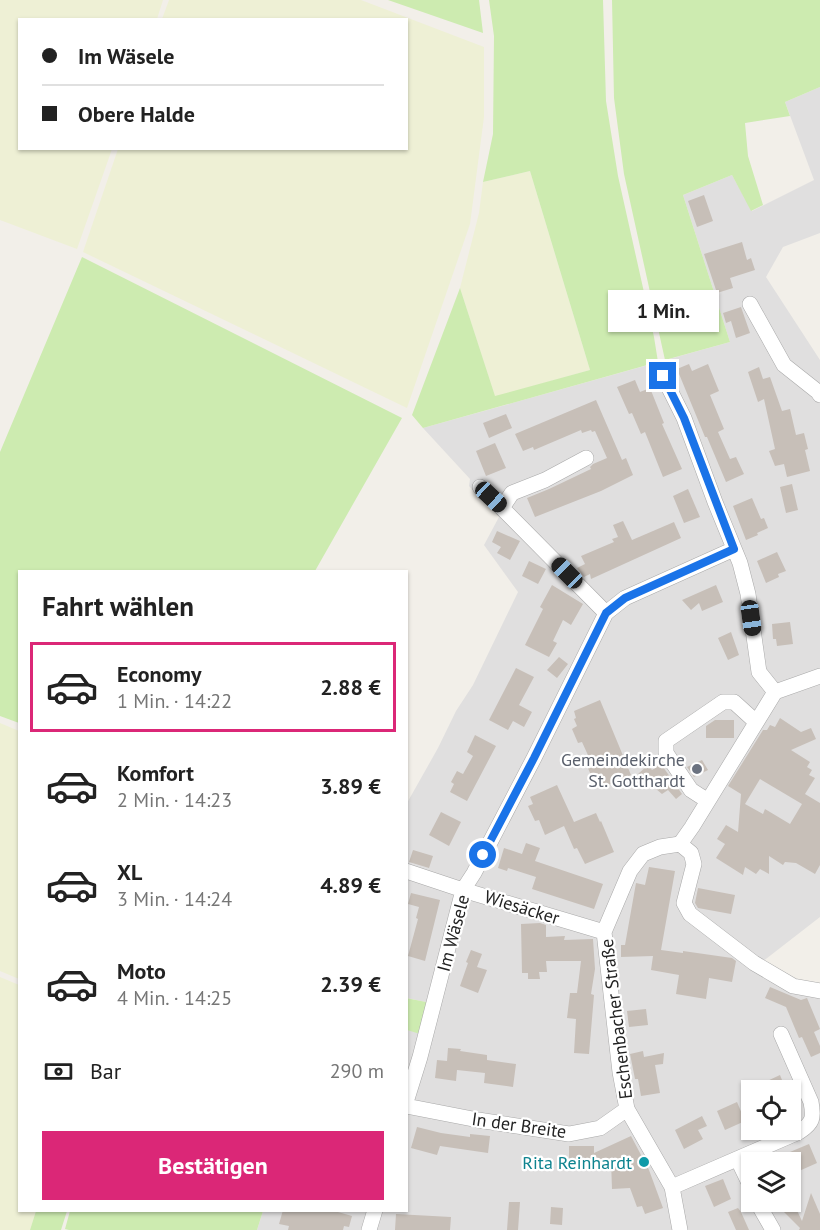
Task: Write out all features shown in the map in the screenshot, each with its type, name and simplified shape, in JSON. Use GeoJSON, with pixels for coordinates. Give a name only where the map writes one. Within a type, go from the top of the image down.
{"type":"FeatureCollection","features":[{"type":"Feature","properties":{"kind":"street"},"geometry":{"type":"LineString","coordinates":[[750,304],[784,365],[820,395]]}},
{"type":"Feature","properties":{"kind":"street"},"geometry":{"type":"LineString","coordinates":[[663,376],[684,418],[740,563],[748,594],[759,672],[775,692]]}},
{"type":"Feature","properties":{"kind":"street"},"geometry":{"type":"LineString","coordinates":[[502,508],[512,493],[544,480],[586,458]]}},
{"type":"Feature","properties":{"kind":"street"},"geometry":{"type":"LineString","coordinates":[[480,487],[606,613]]}},
{"type":"Feature","properties":{"kind":"street","name":"Im Wäsele"},"geometry":{"type":"LineString","coordinates":[[408,1097],[463,890],[534,758],[606,613],[625,598],[734,549]]}},
{"type":"Feature","properties":{"kind":"street"},"geometry":{"type":"LineString","coordinates":[[820,676],[775,692],[680,844],[691,853],[694,864],[684,903],[690,914],[754,963],[793,986],[820,991]]}},
{"type":"Feature","properties":{"kind":"street"},"geometry":{"type":"LineString","coordinates":[[708,801],[691,790],[666,753],[666,741],[723,702],[734,702],[756,722]]}},
{"type":"Feature","properties":{"kind":"street","name":"Eschenbacher Straße"},"geometry":{"type":"LineString","coordinates":[[680,844],[660,847],[643,854],[630,871],[604,932],[620,1072],[627,1109],[672,1187],[680,1230]]}},
{"type":"Feature","properties":{"kind":"street","name":"Wiesäcker"},"geometry":{"type":"LineString","coordinates":[[408,872],[604,932]]}},
{"type":"Feature","properties":{"kind":"street"},"geometry":{"type":"LineString","coordinates":[[672,1187],[799,1132],[811,1122],[813,1112],[811,1102],[781,1034]]}},
{"type":"Feature","properties":{"kind":"street","name":"In der Breite"},"geometry":{"type":"LineString","coordinates":[[408,1104],[478,1120],[569,1134],[600,1128],[627,1109]]}},
{"type":"Feature","properties":{"kind":"street"},"geometry":{"type":"LineString","coordinates":[[738,1160],[741,1166]]}},
{"type":"Feature","properties":{"kind":"street"},"geometry":{"type":"LineString","coordinates":[[369,1230],[374,1212]]}},
{"type":"Feature","properties":{"kind":"street"},"geometry":{"type":"LineString","coordinates":[[763,1212],[773,1230]]}},
{"type":"Feature","properties":{"kind":"shaded area"},"geometry":{"type":"Polygon","coordinates":[[[820,87],[820,233],[783,247],[766,277],[820,360],[820,917],[753,969],[820,997],[820,1230],[257,1230],[263,1212],[408,1212],[408,1030],[421,1033],[430,1003],[408,998],[408,801],[456,711],[473,685],[518,592],[484,545],[499,517],[469,486],[470,479],[423,428],[730,342],[683,195],[732,175],[752,211],[814,180],[785,102],[820,87]]]}},
{"type":"Feature","properties":{"kind":"green space"},"geometry":{"type":"Polygon","coordinates":[[[0,0],[163,0],[157,18],[18,18],[18,150],[112,150],[77,249],[0,220],[0,0]]]}},
{"type":"Feature","properties":{"kind":"green space"},"geometry":{"type":"Polygon","coordinates":[[[169,0],[361,0],[484,47],[484,117],[470,224],[407,408],[83,252],[118,150],[408,150],[408,18],[162,18],[169,0]]]}},
{"type":"Feature","properties":{"kind":"green space"},"geometry":{"type":"Polygon","coordinates":[[[388,0],[479,0],[483,33],[388,0]]]}},
{"type":"Feature","properties":{"kind":"green space"},"geometry":{"type":"Polygon","coordinates":[[[489,0],[603,0],[606,101],[618,176],[658,362],[423,428],[412,415],[460,288],[495,396],[590,370],[530,171],[483,182],[493,134],[494,36],[489,0]]]}},
{"type":"Feature","properties":{"kind":"green space"},"geometry":{"type":"Polygon","coordinates":[[[612,0],[820,0],[820,87],[785,102],[790,116],[745,123],[748,156],[763,205],[751,211],[732,175],[683,195],[730,342],[665,360],[624,174],[614,98],[612,0]]]}},
{"type":"Feature","properties":{"kind":"green space"},"geometry":{"type":"Polygon","coordinates":[[[530,171],[590,370],[495,397],[460,288],[479,213],[483,182],[530,171]]]}},
{"type":"Feature","properties":{"kind":"green space"},"geometry":{"type":"Polygon","coordinates":[[[82,257],[402,418],[316,570],[18,570],[18,723],[0,716],[0,452],[82,257]]]}},
{"type":"Feature","properties":{"kind":"green space"},"geometry":{"type":"Polygon","coordinates":[[[0,723],[18,731],[18,979],[0,971],[0,723]]]}},
{"type":"Feature","properties":{"kind":"green space"},"geometry":{"type":"Polygon","coordinates":[[[0,977],[18,985],[18,1212],[36,1212],[30,1230],[0,1230],[0,977]]]}},
{"type":"Feature","properties":{"kind":"green space"},"geometry":{"type":"Polygon","coordinates":[[[408,998],[431,1003],[420,1034],[408,1030],[408,998]]]}},
{"type":"Feature","properties":{"kind":"green space"},"geometry":{"type":"Polygon","coordinates":[[[36,1212],[67,1212],[61,1230],[30,1230],[36,1212]]]}},
{"type":"Feature","properties":{"kind":"green space"},"geometry":{"type":"Polygon","coordinates":[[[69,1212],[263,1212],[257,1230],[65,1229],[69,1212]]]}},
{"type":"Feature","properties":{"kind":"building"},"geometry":{"type":"Polygon","coordinates":[[[704,195],[713,221],[697,227],[688,201],[704,195]]]}},
{"type":"Feature","properties":{"kind":"building"},"geometry":{"type":"Polygon","coordinates":[[[742,242],[747,260],[751,258],[755,270],[730,278],[733,288],[717,293],[704,254],[742,242]]]}},
{"type":"Feature","properties":{"kind":"building"},"geometry":{"type":"Polygon","coordinates":[[[741,307],[750,333],[736,338],[731,321],[726,323],[723,313],[741,307]]]}},
{"type":"Feature","properties":{"kind":"building"},"geometry":{"type":"Polygon","coordinates":[[[689,364],[692,371],[708,364],[719,391],[710,395],[724,429],[718,432],[730,459],[736,457],[744,474],[726,482],[677,369],[689,364]]]}},
{"type":"Feature","properties":{"kind":"building"},"geometry":{"type":"Polygon","coordinates":[[[759,367],[763,379],[770,377],[782,411],[790,409],[796,435],[804,433],[810,471],[787,477],[784,464],[775,466],[769,451],[775,449],[764,399],[758,402],[748,372],[759,367]]]}},
{"type":"Feature","properties":{"kind":"building"},"geometry":{"type":"Polygon","coordinates":[[[635,380],[640,392],[650,388],[664,423],[662,424],[682,469],[663,477],[645,432],[641,434],[617,387],[635,380]]]}},
{"type":"Feature","properties":{"kind":"building"},"geometry":{"type":"Polygon","coordinates":[[[596,400],[622,460],[626,458],[633,475],[601,491],[535,517],[527,498],[591,469],[593,464],[607,458],[595,431],[582,433],[581,430],[534,450],[533,447],[523,451],[515,434],[596,400]]]}},
{"type":"Feature","properties":{"kind":"building"},"geometry":{"type":"Polygon","coordinates":[[[506,414],[512,428],[489,438],[483,423],[506,414]]]}},
{"type":"Feature","properties":{"kind":"building"},"geometry":{"type":"Polygon","coordinates":[[[495,443],[506,468],[486,476],[476,451],[495,443]]]}},
{"type":"Feature","properties":{"kind":"building"},"geometry":{"type":"Polygon","coordinates":[[[792,484],[798,510],[786,513],[780,487],[792,484]]]}},
{"type":"Feature","properties":{"kind":"building"},"geometry":{"type":"Polygon","coordinates":[[[688,489],[700,517],[684,523],[673,496],[688,489]]]}},
{"type":"Feature","properties":{"kind":"building"},"geometry":{"type":"Polygon","coordinates":[[[752,498],[761,519],[764,518],[768,528],[746,540],[733,506],[752,498]]]}},
{"type":"Feature","properties":{"kind":"building"},"geometry":{"type":"Polygon","coordinates":[[[623,521],[632,540],[674,522],[681,538],[591,579],[590,574],[584,577],[577,568],[585,564],[581,556],[614,542],[612,539],[618,537],[613,525],[623,521]]]}},
{"type":"Feature","properties":{"kind":"building"},"geometry":{"type":"Polygon","coordinates":[[[497,531],[520,541],[510,560],[497,553],[501,547],[492,542],[497,531]]]}},
{"type":"Feature","properties":{"kind":"building"},"geometry":{"type":"Polygon","coordinates":[[[777,552],[786,571],[766,583],[757,561],[777,552]]]}},
{"type":"Feature","properties":{"kind":"building"},"geometry":{"type":"Polygon","coordinates":[[[529,561],[546,569],[538,584],[522,576],[529,561]]]}},
{"type":"Feature","properties":{"kind":"building"},"geometry":{"type":"Polygon","coordinates":[[[552,585],[583,604],[571,625],[563,620],[553,641],[557,643],[549,657],[525,645],[543,609],[540,607],[552,585]]]}},
{"type":"Feature","properties":{"kind":"building"},"geometry":{"type":"Polygon","coordinates":[[[716,585],[723,602],[702,611],[699,603],[691,610],[682,600],[716,585]]]}},
{"type":"Feature","properties":{"kind":"building"},"geometry":{"type":"Polygon","coordinates":[[[790,622],[793,644],[777,646],[776,639],[773,639],[772,624],[790,622]]]}},
{"type":"Feature","properties":{"kind":"building"},"geometry":{"type":"Polygon","coordinates":[[[731,632],[739,655],[728,660],[718,638],[731,632]]]}},
{"type":"Feature","properties":{"kind":"building"},"geometry":{"type":"Polygon","coordinates":[[[559,657],[568,664],[557,678],[547,670],[559,657]]]}},
{"type":"Feature","properties":{"kind":"building"},"geometry":{"type":"Polygon","coordinates":[[[516,668],[534,677],[519,705],[532,712],[524,727],[513,721],[508,730],[489,720],[516,668]]]}},
{"type":"Feature","properties":{"kind":"building"},"geometry":{"type":"Polygon","coordinates":[[[600,700],[631,775],[601,788],[598,780],[594,782],[587,766],[592,764],[582,742],[578,743],[572,729],[577,726],[574,711],[600,700]]]}},
{"type":"Feature","properties":{"kind":"building"},"geometry":{"type":"Polygon","coordinates":[[[780,718],[801,732],[811,728],[816,739],[791,750],[810,762],[807,767],[812,770],[809,775],[815,778],[805,794],[820,803],[820,865],[815,874],[796,863],[785,862],[783,865],[769,856],[769,874],[760,869],[756,874],[745,867],[743,875],[716,858],[725,844],[717,839],[726,825],[738,832],[741,794],[728,786],[763,730],[767,730],[770,725],[775,727],[780,718]],[[760,779],[745,804],[763,814],[765,809],[790,824],[802,804],[760,779]]]}},
{"type":"Feature","properties":{"kind":"building"},"geometry":{"type":"Polygon","coordinates":[[[715,720],[734,720],[734,738],[706,738],[706,726],[715,720]]]}},
{"type":"Feature","properties":{"kind":"building"},"geometry":{"type":"Polygon","coordinates":[[[475,735],[496,746],[467,801],[450,792],[454,784],[451,782],[457,771],[463,774],[473,756],[467,752],[475,735]]]}},
{"type":"Feature","properties":{"kind":"building","name":"Gemeindekirche St. Gotthardt"},"geometry":{"type":"Polygon","coordinates":[[[702,760],[708,770],[694,777],[687,767],[702,760]]]}},
{"type":"Feature","properties":{"kind":"building"},"geometry":{"type":"Polygon","coordinates":[[[661,764],[682,794],[676,799],[668,790],[662,794],[638,774],[648,765],[652,770],[661,764]]]}},
{"type":"Feature","properties":{"kind":"building"},"geometry":{"type":"Polygon","coordinates":[[[557,785],[574,822],[596,813],[614,852],[585,864],[577,848],[574,849],[564,826],[545,835],[539,820],[535,821],[528,806],[533,804],[530,797],[557,785]]]}},
{"type":"Feature","properties":{"kind":"building"},"geometry":{"type":"Polygon","coordinates":[[[441,812],[461,822],[449,846],[429,835],[441,812]]]}},
{"type":"Feature","properties":{"kind":"building"},"geometry":{"type":"Polygon","coordinates":[[[526,843],[540,848],[535,861],[603,884],[594,909],[532,889],[536,877],[508,868],[507,871],[498,868],[504,848],[522,854],[526,843]]]}},
{"type":"Feature","properties":{"kind":"building"},"geometry":{"type":"Polygon","coordinates":[[[413,850],[433,856],[429,868],[409,862],[413,850]]]}},
{"type":"Feature","properties":{"kind":"building"},"geometry":{"type":"Polygon","coordinates":[[[649,867],[675,871],[661,950],[732,958],[736,961],[732,982],[709,978],[706,999],[676,994],[679,975],[651,970],[653,956],[621,957],[621,945],[625,945],[636,883],[645,885],[649,867]]]}},
{"type":"Feature","properties":{"kind":"building"},"geometry":{"type":"Polygon","coordinates":[[[698,888],[735,895],[731,914],[698,908],[695,903],[698,888]]]}},
{"type":"Feature","properties":{"kind":"building"},"geometry":{"type":"Polygon","coordinates":[[[411,893],[440,900],[425,961],[408,956],[419,907],[408,904],[411,893]]]}},
{"type":"Feature","properties":{"kind":"building"},"geometry":{"type":"Polygon","coordinates":[[[521,924],[546,925],[546,937],[565,936],[564,940],[593,939],[595,969],[591,994],[594,995],[589,1054],[574,1053],[576,1019],[567,1018],[570,993],[577,993],[581,961],[546,961],[547,972],[539,972],[540,979],[528,979],[528,973],[522,973],[521,924]]]}},
{"type":"Feature","properties":{"kind":"building"},"geometry":{"type":"Polygon","coordinates":[[[471,950],[482,954],[477,967],[487,970],[478,993],[460,986],[471,950]]]}},
{"type":"Feature","properties":{"kind":"building"},"geometry":{"type":"Polygon","coordinates":[[[770,987],[801,1000],[807,998],[820,1029],[814,1032],[820,1046],[820,1053],[811,1057],[802,1037],[799,1038],[786,1007],[765,998],[770,987]]]}},
{"type":"Feature","properties":{"kind":"building"},"geometry":{"type":"Polygon","coordinates":[[[646,1009],[648,1025],[629,1027],[627,1011],[646,1009]]]}},
{"type":"Feature","properties":{"kind":"building"},"geometry":{"type":"Polygon","coordinates":[[[448,1048],[487,1055],[487,1060],[516,1064],[513,1087],[484,1083],[485,1073],[457,1070],[456,1081],[435,1078],[437,1060],[447,1061],[448,1048]]]}},
{"type":"Feature","properties":{"kind":"building"},"geometry":{"type":"Polygon","coordinates":[[[643,1051],[644,1057],[664,1053],[663,1064],[655,1065],[660,1093],[641,1096],[630,1054],[643,1051]]]}},
{"type":"Feature","properties":{"kind":"building"},"geometry":{"type":"Polygon","coordinates":[[[780,1075],[782,1080],[769,1080],[780,1075]]]}},
{"type":"Feature","properties":{"kind":"building"},"geometry":{"type":"Polygon","coordinates":[[[737,1102],[741,1112],[741,1123],[725,1130],[717,1111],[737,1102]]]}},
{"type":"Feature","properties":{"kind":"building"},"geometry":{"type":"Polygon","coordinates":[[[702,1116],[707,1126],[698,1130],[703,1139],[684,1149],[675,1130],[702,1116]]]}},
{"type":"Feature","properties":{"kind":"building"},"geometry":{"type":"Polygon","coordinates":[[[417,1127],[470,1137],[470,1134],[490,1136],[488,1153],[440,1146],[437,1155],[411,1148],[417,1127]]]}},
{"type":"Feature","properties":{"kind":"building"},"geometry":{"type":"Polygon","coordinates":[[[631,1136],[649,1170],[663,1208],[645,1214],[642,1206],[637,1207],[630,1188],[612,1189],[611,1161],[599,1165],[569,1165],[569,1146],[594,1146],[594,1153],[631,1136]]]}},
{"type":"Feature","properties":{"kind":"building"},"geometry":{"type":"Polygon","coordinates":[[[809,1144],[817,1163],[801,1170],[801,1152],[790,1152],[809,1144]]]}},
{"type":"Feature","properties":{"kind":"building"},"geometry":{"type":"Polygon","coordinates":[[[723,1179],[731,1199],[714,1207],[705,1186],[723,1179]]]}},
{"type":"Feature","properties":{"kind":"building"},"geometry":{"type":"Polygon","coordinates":[[[811,1193],[820,1214],[820,1230],[799,1230],[800,1228],[784,1212],[798,1212],[802,1221],[811,1193]]]}},
{"type":"Feature","properties":{"kind":"building"},"geometry":{"type":"Polygon","coordinates":[[[509,1202],[520,1202],[518,1230],[507,1230],[509,1202]]]}},
{"type":"Feature","properties":{"kind":"building"},"geometry":{"type":"Polygon","coordinates":[[[551,1207],[563,1208],[562,1225],[550,1224],[551,1207]]]}},
{"type":"Feature","properties":{"kind":"building"},"geometry":{"type":"Polygon","coordinates":[[[738,1208],[749,1230],[736,1230],[728,1212],[738,1208]]]}},
{"type":"Feature","properties":{"kind":"building"},"geometry":{"type":"Polygon","coordinates":[[[282,1212],[338,1212],[352,1216],[349,1227],[344,1226],[343,1230],[288,1230],[289,1226],[279,1224],[282,1212]]]}},
{"type":"Feature","properties":{"kind":"building"},"geometry":{"type":"Polygon","coordinates":[[[396,1214],[451,1217],[450,1230],[395,1230],[396,1214]]]}},
{"type":"Feature","properties":{"kind":"place","name":"Gemeindekirche St. Gotthardt"},"geometry":{"type":"Point","coordinates":[697,769]}},
{"type":"Feature","properties":{"kind":"place","name":"Rita Reinhardt"},"geometry":{"type":"Point","coordinates":[644,1162]}},
{"type":"Feature","properties":{"kind":"route"},"geometry":{"type":"LineString","coordinates":[[483,855],[606,613],[625,598],[734,549],[684,418],[663,376]]}}]}
